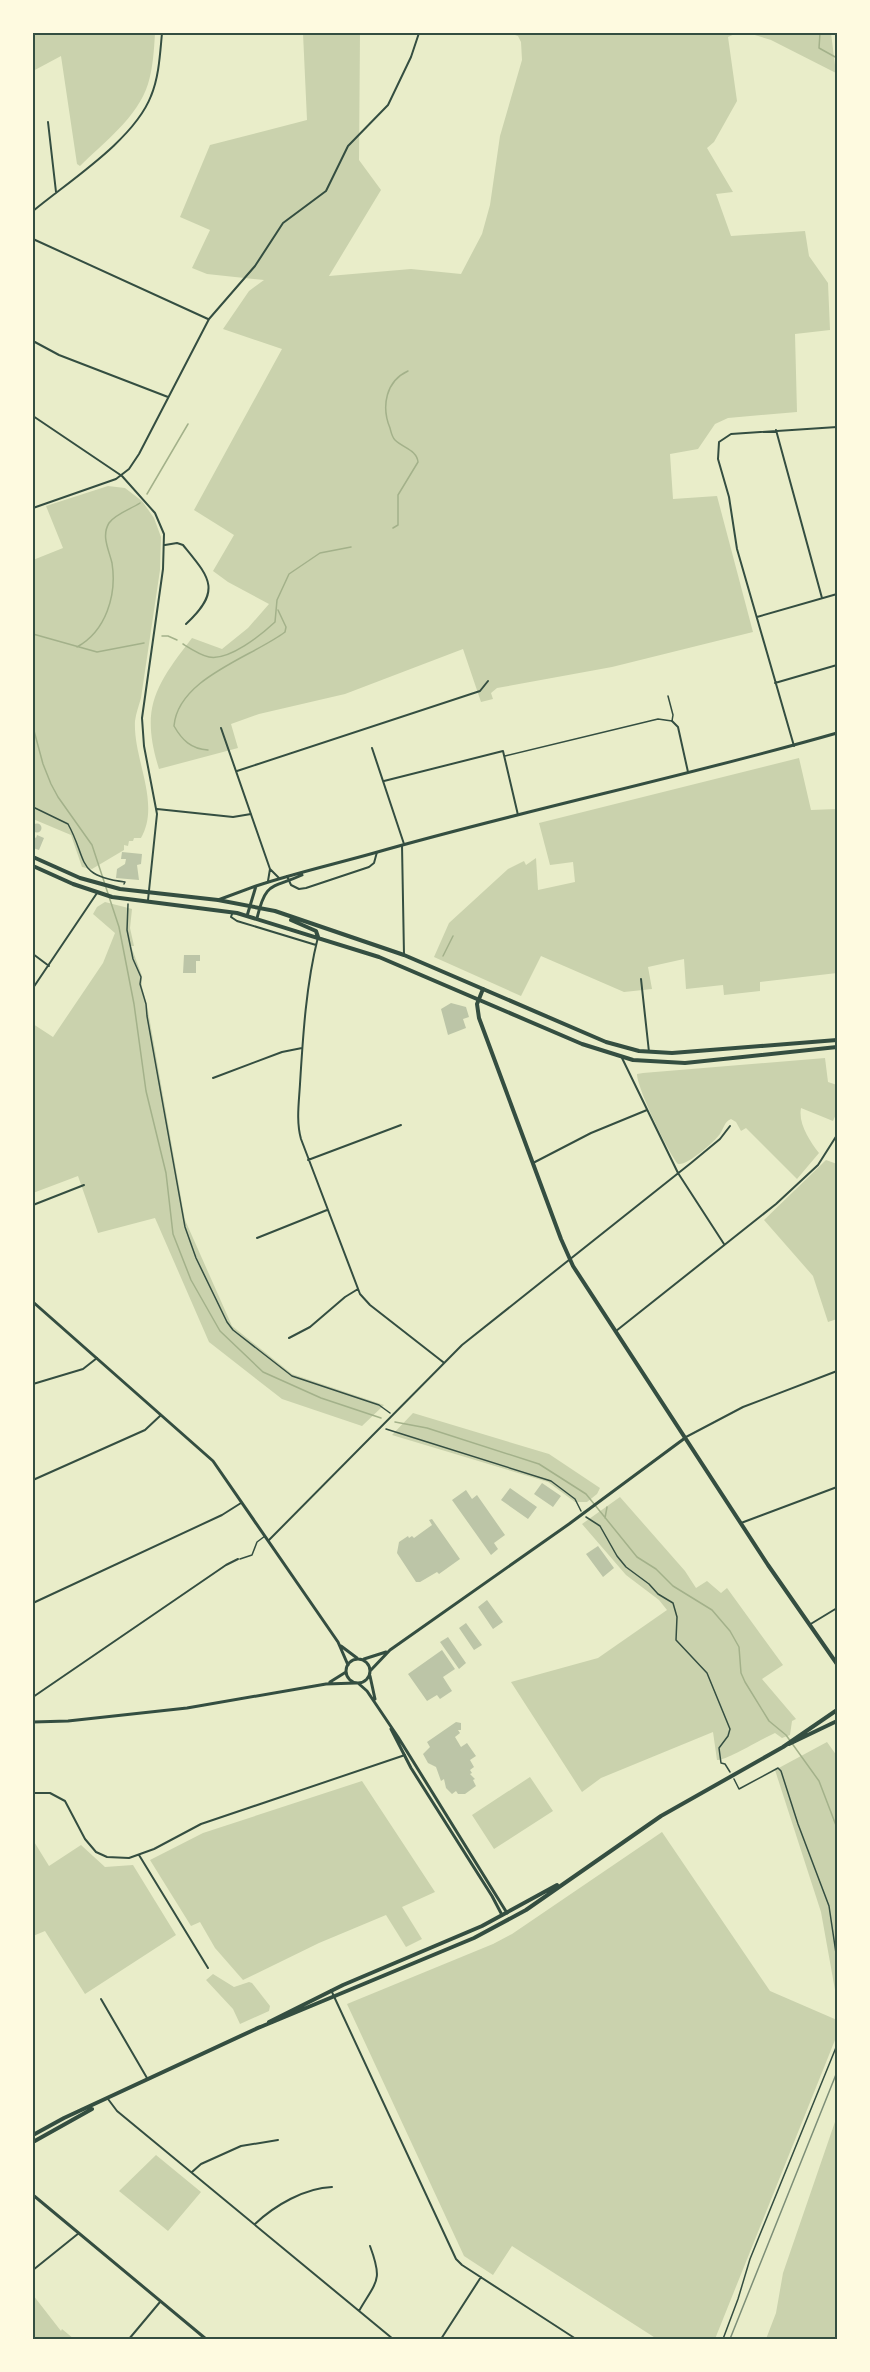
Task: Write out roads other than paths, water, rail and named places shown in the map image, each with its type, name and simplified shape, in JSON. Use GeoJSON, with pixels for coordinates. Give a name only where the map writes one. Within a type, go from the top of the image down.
{"type":"FeatureCollection","features":[{"type":"Feature","properties":{"kind":"main road"},"geometry":{"type":"LineString","coordinates":[[33,857],[108,887],[218,900],[275,911],[404,955],[622,1048],[649,1052],[684,1053],[837,1040]]}},
{"type":"Feature","properties":{"kind":"main road"},"geometry":{"type":"LineString","coordinates":[[33,866],[112,897],[257,918],[392,961],[582,1044],[622,1058],[673,1063],[837,1047]]}},
{"type":"Feature","properties":{"kind":"main road"},"geometry":{"type":"LineString","coordinates":[[275,911],[316,931],[318,937]]}},
{"type":"Feature","properties":{"kind":"main road"},"geometry":{"type":"LineString","coordinates":[[483,989],[477,1007],[480,1018],[569,1259],[740,1524],[837,1664]]}},
{"type":"Feature","properties":{"kind":"main road"},"geometry":{"type":"LineString","coordinates":[[795,1740],[837,1710]]}},
{"type":"Feature","properties":{"kind":"main road"},"geometry":{"type":"LineString","coordinates":[[258,2028],[508,1922],[661,1816],[789,1743],[837,1721]]}},
{"type":"Feature","properties":{"kind":"main road"},"geometry":{"type":"LineString","coordinates":[[33,2135],[64,2118],[258,2028],[332,1990],[467,1933],[565,1881]]}},
{"type":"Feature","properties":{"kind":"main road"},"geometry":{"type":"LineString","coordinates":[[505,1914],[508,1922]]}},
{"type":"Feature","properties":{"kind":"main road"},"geometry":{"type":"LineString","coordinates":[[33,2142],[108,2099]]}},
{"type":"Feature","properties":{"kind":"street"},"geometry":{"type":"LineString","coordinates":[[33,211],[117,142],[142,114],[154,89],[162,33]]}},
{"type":"Feature","properties":{"kind":"street"},"geometry":{"type":"LineString","coordinates":[[33,508],[122,476],[139,454],[209,319],[255,266],[283,223],[326,191],[348,146],[379,116],[391,99],[414,49],[418,33]]}},
{"type":"Feature","properties":{"kind":"street"},"geometry":{"type":"LineString","coordinates":[[48,122],[56,192]]}},
{"type":"Feature","properties":{"kind":"street"},"geometry":{"type":"LineString","coordinates":[[33,240],[209,319]]}},
{"type":"Feature","properties":{"kind":"street"},"geometry":{"type":"LineString","coordinates":[[33,340],[58,355],[168,397]]}},
{"type":"Feature","properties":{"kind":"street"},"geometry":{"type":"LineString","coordinates":[[33,416],[122,476],[155,513],[162,527],[165,545],[142,726],[157,809],[147,903]]}},
{"type":"Feature","properties":{"kind":"street"},"geometry":{"type":"LineString","coordinates":[[794,746],[735,539],[729,497],[718,459],[719,442],[732,434],[837,427]]}},
{"type":"Feature","properties":{"kind":"street"},"geometry":{"type":"LineString","coordinates":[[776,430],[822,598]]}},
{"type":"Feature","properties":{"kind":"street"},"geometry":{"type":"LineString","coordinates":[[165,545],[177,543],[183,545],[209,580],[206,597],[195,615],[186,624]]}},
{"type":"Feature","properties":{"kind":"street"},"geometry":{"type":"LineString","coordinates":[[758,617],[837,594]]}},
{"type":"Feature","properties":{"kind":"street"},"geometry":{"type":"LineString","coordinates":[[775,682],[837,665]]}},
{"type":"Feature","properties":{"kind":"street"},"geometry":{"type":"LineString","coordinates":[[237,771],[480,691],[488,681]]}},
{"type":"Feature","properties":{"kind":"street"},"geometry":{"type":"LineString","coordinates":[[672,721],[678,727],[688,772]]}},
{"type":"Feature","properties":{"kind":"street"},"geometry":{"type":"LineString","coordinates":[[221,728],[270,869],[268,882]]}},
{"type":"Feature","properties":{"kind":"street"},"geometry":{"type":"LineString","coordinates":[[218,900],[279,878],[307,873],[403,844],[794,746],[837,733]]}},
{"type":"Feature","properties":{"kind":"street"},"geometry":{"type":"LineString","coordinates":[[372,748],[403,844],[404,955]]}},
{"type":"Feature","properties":{"kind":"street"},"geometry":{"type":"LineString","coordinates":[[384,781],[503,751],[518,815]]}},
{"type":"Feature","properties":{"kind":"street"},"geometry":{"type":"LineString","coordinates":[[157,809],[233,817],[252,814]]}},
{"type":"Feature","properties":{"kind":"street"},"geometry":{"type":"LineString","coordinates":[[288,878],[294,887],[306,888],[369,867],[374,863],[377,852]]}},
{"type":"Feature","properties":{"kind":"street"},"geometry":{"type":"LineString","coordinates":[[270,869],[279,878]]}},
{"type":"Feature","properties":{"kind":"street"},"geometry":{"type":"LineString","coordinates":[[257,918],[267,890],[288,878]]}},
{"type":"Feature","properties":{"kind":"street"},"geometry":{"type":"LineString","coordinates":[[247,916],[256,886]]}},
{"type":"Feature","properties":{"kind":"street"},"geometry":{"type":"LineString","coordinates":[[33,988],[97,893]]}},
{"type":"Feature","properties":{"kind":"street"},"geometry":{"type":"LineString","coordinates":[[232,915],[237,921],[316,945]]}},
{"type":"Feature","properties":{"kind":"street"},"geometry":{"type":"LineString","coordinates":[[318,937],[302,1048],[298,1125],[308,1160],[358,1289],[370,1305],[443,1362]]}},
{"type":"Feature","properties":{"kind":"street"},"geometry":{"type":"LineString","coordinates":[[33,954],[49,966]]}},
{"type":"Feature","properties":{"kind":"street"},"geometry":{"type":"LineString","coordinates":[[641,979],[649,1052]]}},
{"type":"Feature","properties":{"kind":"street"},"geometry":{"type":"LineString","coordinates":[[213,1078],[282,1052],[302,1048]]}},
{"type":"Feature","properties":{"kind":"street"},"geometry":{"type":"LineString","coordinates":[[622,1058],[678,1173],[724,1244]]}},
{"type":"Feature","properties":{"kind":"street"},"geometry":{"type":"LineString","coordinates":[[533,1163],[591,1133],[647,1110]]}},
{"type":"Feature","properties":{"kind":"street"},"geometry":{"type":"LineString","coordinates":[[308,1160],[401,1125]]}},
{"type":"Feature","properties":{"kind":"street"},"geometry":{"type":"LineString","coordinates":[[268,1540],[443,1362],[720,1139],[730,1126]]}},
{"type":"Feature","properties":{"kind":"street"},"geometry":{"type":"LineString","coordinates":[[615,1332],[768,1211],[808,1175],[823,1158],[837,1136]]}},
{"type":"Feature","properties":{"kind":"street"},"geometry":{"type":"LineString","coordinates":[[33,1205],[84,1185]]}},
{"type":"Feature","properties":{"kind":"street"},"geometry":{"type":"LineString","coordinates":[[257,1238],[327,1210]]}},
{"type":"Feature","properties":{"kind":"street"},"geometry":{"type":"LineString","coordinates":[[289,1338],[310,1328],[345,1297],[358,1289]]}},
{"type":"Feature","properties":{"kind":"street"},"geometry":{"type":"LineString","coordinates":[[33,1302],[213,1461],[338,1642],[348,1665]]}},
{"type":"Feature","properties":{"kind":"street"},"geometry":{"type":"LineString","coordinates":[[33,1384],[83,1369],[97,1358]]}},
{"type":"Feature","properties":{"kind":"street"},"geometry":{"type":"LineString","coordinates":[[33,1722],[62,1722],[187,1708],[326,1684],[365,1681],[390,1650],[591,1508],[685,1438],[742,1407],[837,1371]]}},
{"type":"Feature","properties":{"kind":"street"},"geometry":{"type":"LineString","coordinates":[[33,1480],[145,1430],[161,1415]]}},
{"type":"Feature","properties":{"kind":"street"},"geometry":{"type":"LineString","coordinates":[[740,1524],[837,1487]]}},
{"type":"Feature","properties":{"kind":"street"},"geometry":{"type":"LineString","coordinates":[[33,1603],[222,1515],[242,1502]]}},
{"type":"Feature","properties":{"kind":"street"},"geometry":{"type":"LineString","coordinates":[[33,1697],[238,1559]]}},
{"type":"Feature","properties":{"kind":"street"},"geometry":{"type":"LineString","coordinates":[[809,1625],[837,1608]]}},
{"type":"Feature","properties":{"kind":"street"},"geometry":{"type":"LineString","coordinates":[[338,1642],[358,1659]]}},
{"type":"Feature","properties":{"kind":"street"},"geometry":{"type":"LineString","coordinates":[[390,1650],[363,1659],[352,1660],[346,1672],[349,1679],[357,1683],[376,1704],[505,1914]]}},
{"type":"Feature","properties":{"kind":"street"},"geometry":{"type":"LineString","coordinates":[[363,1659],[369,1664],[376,1704]]}},
{"type":"Feature","properties":{"kind":"street"},"geometry":{"type":"LineString","coordinates":[[326,1684],[346,1672]]}},
{"type":"Feature","properties":{"kind":"street"},"geometry":{"type":"LineString","coordinates":[[33,1792],[50,1793],[65,1801],[85,1839],[96,1852],[114,1858],[139,1855],[201,1824],[407,1754]]}},
{"type":"Feature","properties":{"kind":"street"},"geometry":{"type":"LineString","coordinates":[[139,1855],[208,1968]]}},
{"type":"Feature","properties":{"kind":"street"},"geometry":{"type":"LineString","coordinates":[[332,1990],[455,2255],[462,2265],[576,2339]]}},
{"type":"Feature","properties":{"kind":"street"},"geometry":{"type":"LineString","coordinates":[[101,1999],[148,2080]]}},
{"type":"Feature","properties":{"kind":"street"},"geometry":{"type":"LineString","coordinates":[[108,2099],[114,2108],[393,2339]]}},
{"type":"Feature","properties":{"kind":"street"},"geometry":{"type":"LineString","coordinates":[[192,2172],[201,2164],[241,2146],[278,2140]]}},
{"type":"Feature","properties":{"kind":"street"},"geometry":{"type":"LineString","coordinates":[[255,2224],[276,2207],[314,2190],[332,2187]]}},
{"type":"Feature","properties":{"kind":"street"},"geometry":{"type":"LineString","coordinates":[[33,2195],[206,2339]]}},
{"type":"Feature","properties":{"kind":"street"},"geometry":{"type":"LineString","coordinates":[[33,2270],[79,2233]]}},
{"type":"Feature","properties":{"kind":"street"},"geometry":{"type":"LineString","coordinates":[[359,2311],[378,2274],[370,2246]]}},
{"type":"Feature","properties":{"kind":"street"},"geometry":{"type":"LineString","coordinates":[[441,2339],[481,2277]]}},
{"type":"Feature","properties":{"kind":"street"},"geometry":{"type":"LineString","coordinates":[[129,2339],[160,2301]]}},
{"type":"Feature","properties":{"kind":"lane"},"geometry":{"type":"LineString","coordinates":[[504,756],[658,719],[672,721],[673,713],[668,696]]}},
{"type":"Feature","properties":{"kind":"lane"},"geometry":{"type":"LineString","coordinates":[[238,1559],[252,1555],[257,1542],[265,1535]]}},
{"type":"Feature","properties":{"kind":"waterway"},"geometry":{"type":"LineString","coordinates":[[820,33],[819,48],[837,58]]}},
{"type":"Feature","properties":{"kind":"waterway"},"geometry":{"type":"LineString","coordinates":[[393,528],[398,525],[398,495],[418,462],[415,455],[393,437],[387,420],[386,403],[390,388],[401,375],[408,371]]}},
{"type":"Feature","properties":{"kind":"waterway"},"geometry":{"type":"LineString","coordinates":[[147,494],[188,424]]}},
{"type":"Feature","properties":{"kind":"waterway"},"geometry":{"type":"LineString","coordinates":[[77,647],[95,632],[102,622],[111,599],[113,575],[106,538],[109,523],[140,503]]}},
{"type":"Feature","properties":{"kind":"waterway"},"geometry":{"type":"LineString","coordinates":[[183,644],[209,657],[226,655],[244,646],[275,622],[277,600],[289,574],[320,553],[351,547]]}},
{"type":"Feature","properties":{"kind":"waterway"},"geometry":{"type":"LineString","coordinates":[[208,750],[192,746],[180,736],[174,726],[179,709],[188,695],[202,682],[285,632],[286,627],[278,610]]}},
{"type":"Feature","properties":{"kind":"waterway"},"geometry":{"type":"LineString","coordinates":[[33,634],[97,652],[144,643]]}},
{"type":"Feature","properties":{"kind":"waterway"},"geometry":{"type":"LineString","coordinates":[[162,636],[177,640]]}},
{"type":"Feature","properties":{"kind":"waterway"},"geometry":{"type":"LineString","coordinates":[[33,727],[51,784],[92,845],[119,927],[134,1004],[146,1091],[166,1173],[173,1234],[191,1280],[220,1331],[263,1372],[321,1398],[381,1418]]}},
{"type":"Feature","properties":{"kind":"waterway"},"geometry":{"type":"LineString","coordinates":[[443,956],[453,936]]}},
{"type":"Feature","properties":{"kind":"waterway"},"geometry":{"type":"LineString","coordinates":[[395,1422],[427,1428],[539,1464],[586,1494],[637,1557],[656,1569],[673,1586],[712,1610],[730,1631],[739,1647],[741,1673],[745,1682],[769,1721],[786,1735],[819,1781],[837,1828]]}},
{"type":"Feature","properties":{"kind":"waterway"},"geometry":{"type":"LineString","coordinates":[[605,1518],[607,1507]]}},
{"type":"Feature","properties":{"kind":"railway"},"geometry":{"type":"LineString","coordinates":[[730,2339],[837,2072]]}}]}
